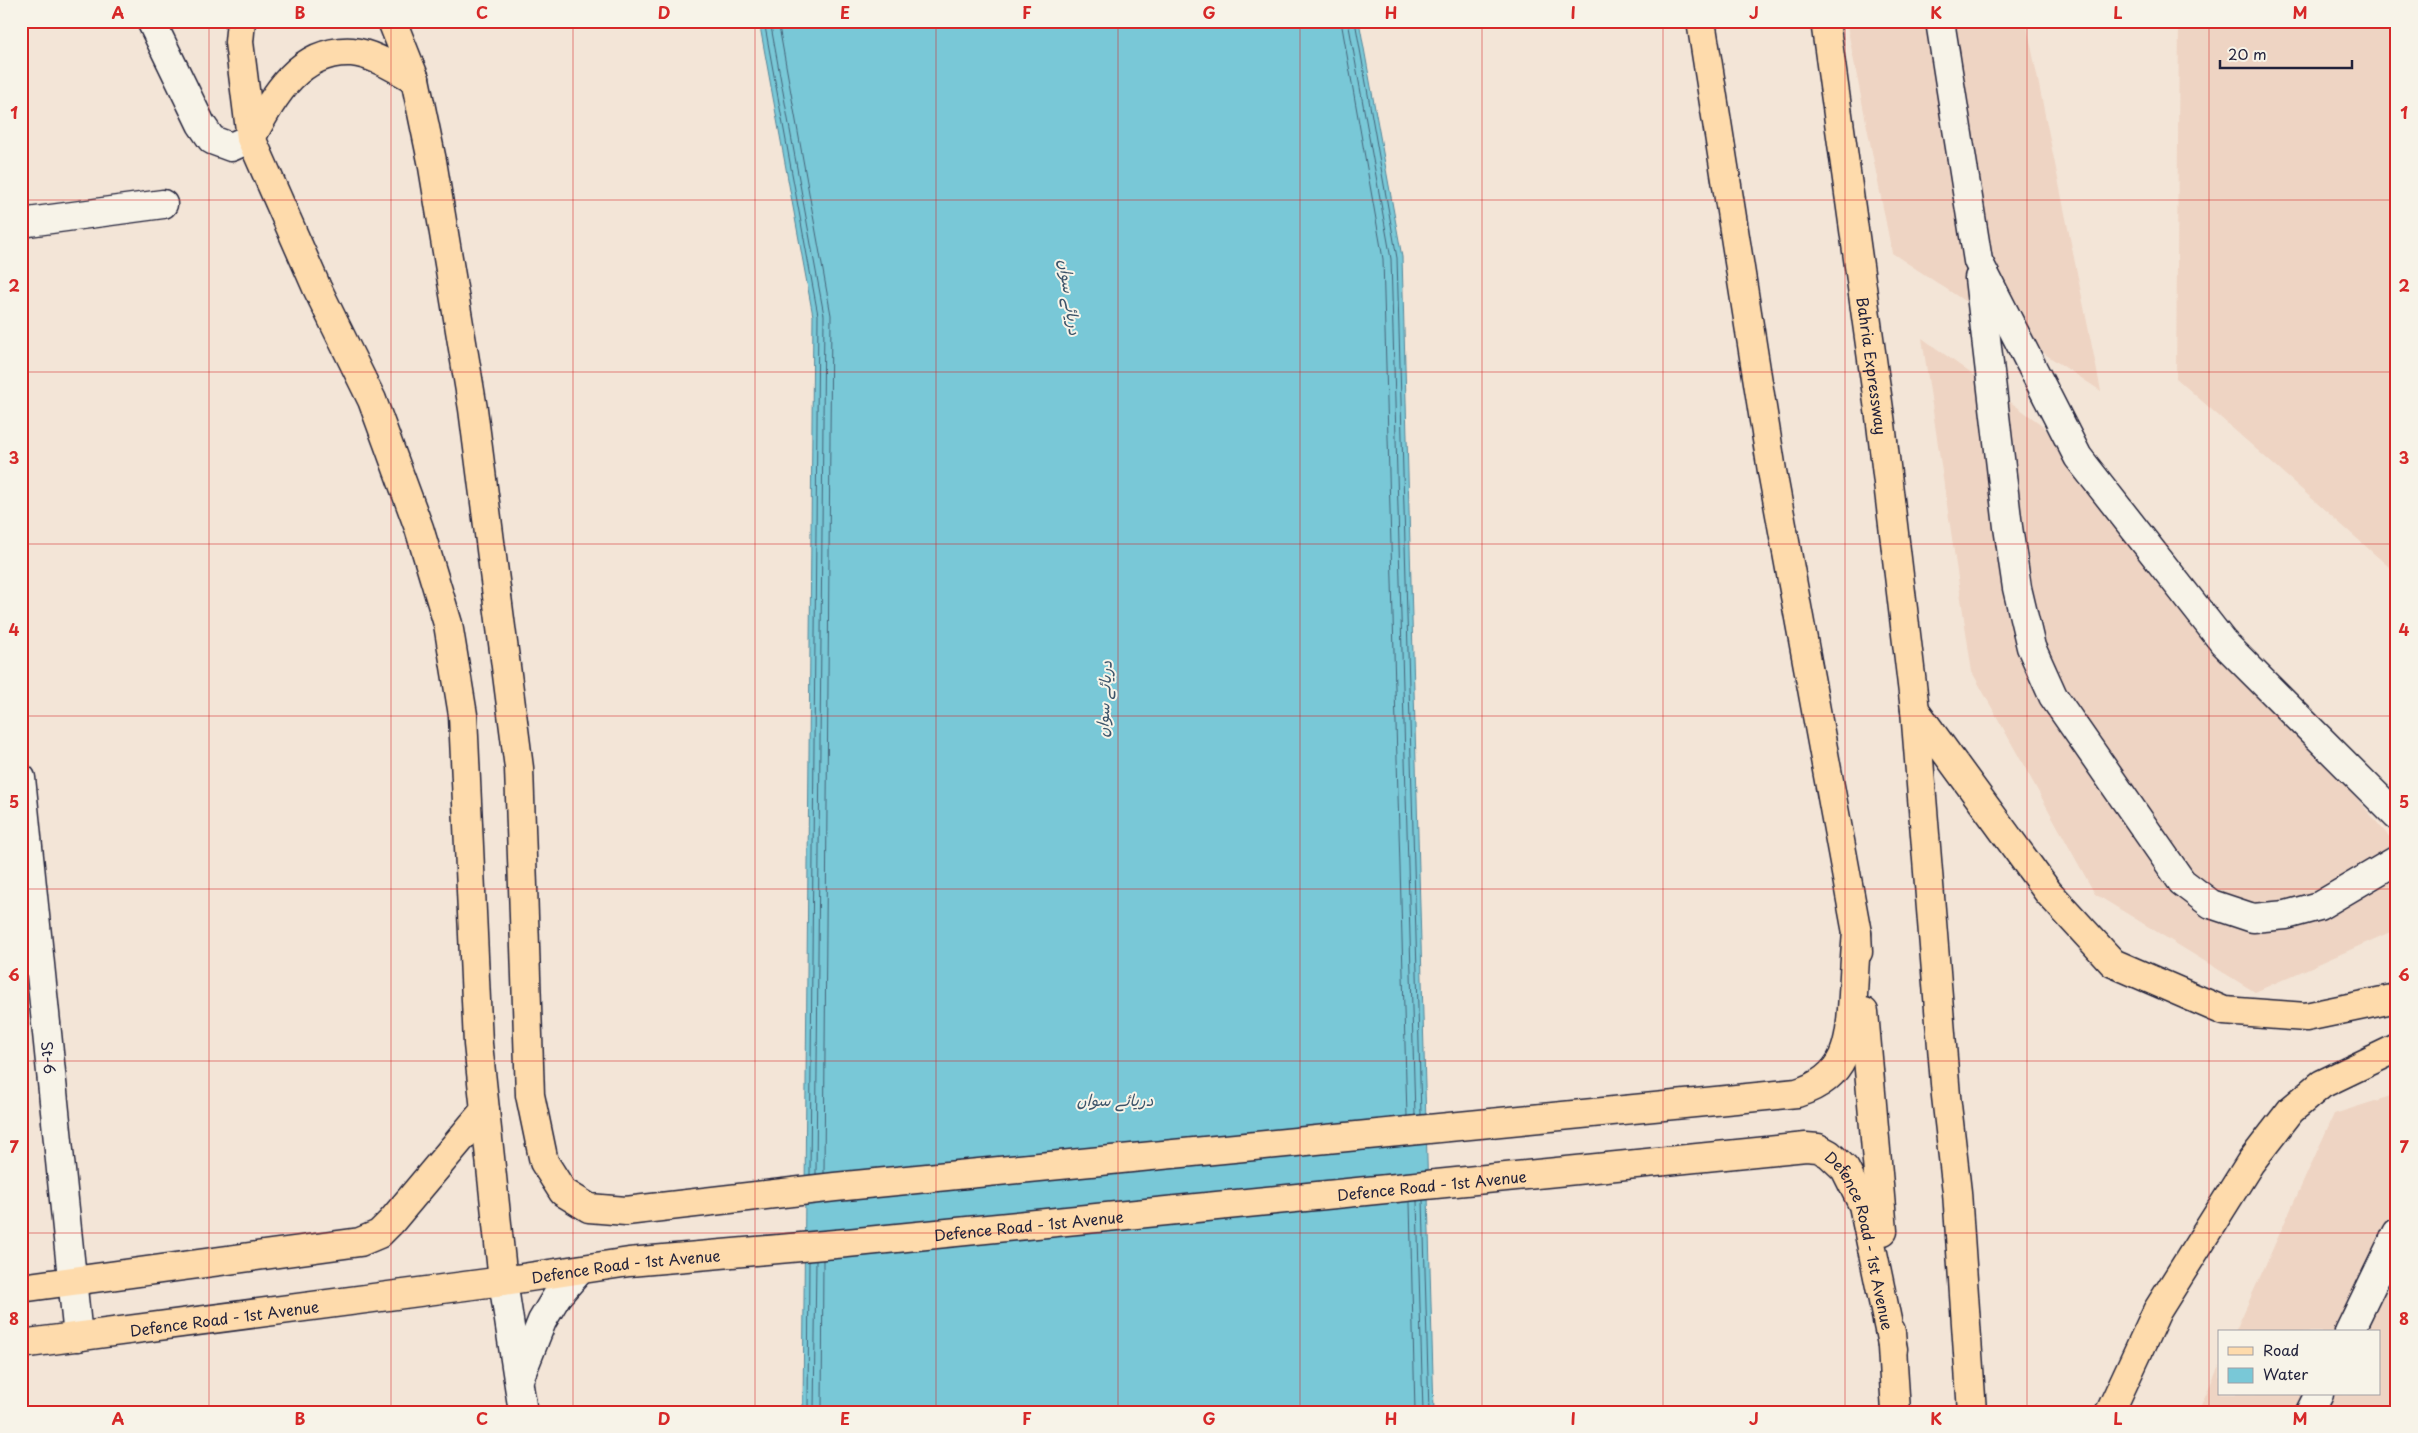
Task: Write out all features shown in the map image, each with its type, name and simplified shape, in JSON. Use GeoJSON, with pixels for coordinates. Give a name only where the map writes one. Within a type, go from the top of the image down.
{"type":"FeatureCollection","features":[{"type":"Feature","properties":{"kind":"main road"},"geometry":{"type":"LineString","coordinates":[[241,21],[239,42],[251,138],[317,288],[372,400],[419,528],[448,624],[463,715],[478,1044],[503,1281]]}},
{"type":"Feature","properties":{"kind":"main road"},"geometry":{"type":"LineString","coordinates":[[392,21],[415,79],[437,190],[473,410],[519,768],[530,1095],[544,1162],[563,1192],[589,1208],[626,1211],[835,1186],[1797,1093],[1810,1089],[1828,1077],[1838,1066],[1850,1038],[1857,933]]}},
{"type":"Feature","properties":{"kind":"main road"},"geometry":{"type":"LineString","coordinates":[[1701,21],[1772,471],[1857,933],[1893,1349],[1896,1412]]}},
{"type":"Feature","properties":{"kind":"main road","name":"Bahria Expressway"},"geometry":{"type":"LineString","coordinates":[[1825,21],[1882,424],[1915,710],[1946,1096],[1957,1192],[1972,1412]]}},
{"type":"Feature","properties":{"kind":"main road"},"geometry":{"type":"LineString","coordinates":[[251,138],[271,102],[297,69],[323,55],[352,52],[378,60],[415,79]]}},
{"type":"Feature","properties":{"kind":"main road"},"geometry":{"type":"LineString","coordinates":[[1915,710],[2048,892],[2114,963],[2224,1011],[2306,1017],[2397,998]]}},
{"type":"Feature","properties":{"kind":"main road"},"geometry":{"type":"LineString","coordinates":[[2110,1412],[2156,1311],[2250,1163],[2291,1110],[2322,1084],[2397,1048]]}},
{"type":"Feature","properties":{"kind":"main road"},"geometry":{"type":"LineString","coordinates":[[21,1288],[360,1242],[379,1234],[391,1222],[485,1110]]}},
{"type":"Feature","properties":{"kind":"main road","name":"Defence Road - 1st Avenue"},"geometry":{"type":"LineString","coordinates":[[21,1344],[503,1281],[629,1262],[847,1244],[1806,1147],[1818,1148],[1829,1154],[1845,1169],[1863,1205],[1893,1349]]}},
{"type":"Feature","properties":{"kind":"street"},"geometry":{"type":"LineString","coordinates":[[151,21],[201,124],[212,140],[231,147],[251,138]]}},
{"type":"Feature","properties":{"kind":"street"},"geometry":{"type":"LineString","coordinates":[[1940,21],[1978,261],[2008,527],[2017,588],[2031,647],[2053,696],[2182,882],[2211,904],[2253,918],[2286,915],[2319,906],[2397,860]]}},
{"type":"Feature","properties":{"kind":"street"},"geometry":{"type":"LineString","coordinates":[[21,224],[163,204]]}},
{"type":"Feature","properties":{"kind":"street"},"geometry":{"type":"LineString","coordinates":[[1978,261],[2078,457],[2223,642],[2397,816]]}},
{"type":"Feature","properties":{"kind":"street","name":"St-6"},"geometry":{"type":"LineString","coordinates":[[21,778],[74,1282],[78,1337]]}},
{"type":"Feature","properties":{"kind":"street"},"geometry":{"type":"LineString","coordinates":[[2350,1330],[2397,1233]]}},
{"type":"Feature","properties":{"kind":"street"},"geometry":{"type":"LineString","coordinates":[[519,1381],[542,1321],[557,1296],[580,1270]]}},
{"type":"Feature","properties":{"kind":"street"},"geometry":{"type":"LineString","coordinates":[[503,1281],[523,1412]]}},
{"type":"Feature","properties":{"kind":"street"},"geometry":{"type":"LineString","coordinates":[[2310,1412],[2318,1396]]}},
{"type":"Feature","properties":{"kind":"shaded area"},"geometry":{"type":"Polygon","coordinates":[[[1846,21],[2026,21],[2101,391],[1892,253],[1846,21]]]}},
{"type":"Feature","properties":{"kind":"shaded area"},"geometry":{"type":"Polygon","coordinates":[[[2179,21],[2397,21],[2397,574],[2176,378],[2179,21]]]}},
{"type":"Feature","properties":{"kind":"shaded area"},"geometry":{"type":"Polygon","coordinates":[[[1922,338],[2042,425],[2397,846],[2397,929],[2255,992],[2095,894],[1972,672],[1922,338]]]}},
{"type":"Feature","properties":{"kind":"shaded area"},"geometry":{"type":"Polygon","coordinates":[[[2397,1094],[2397,1412],[2198,1412],[2218,1367],[2218,1396],[2380,1396],[2380,1330],[2236,1330],[2334,1114],[2397,1094]]]}},
{"type":"Feature","properties":{"kind":"water","name":"دریائے سواں"},"geometry":{"type":"Polygon","coordinates":[[[759,21],[1359,21],[1402,257],[1434,1412],[803,1412],[813,316],[759,21]]]}}]}
